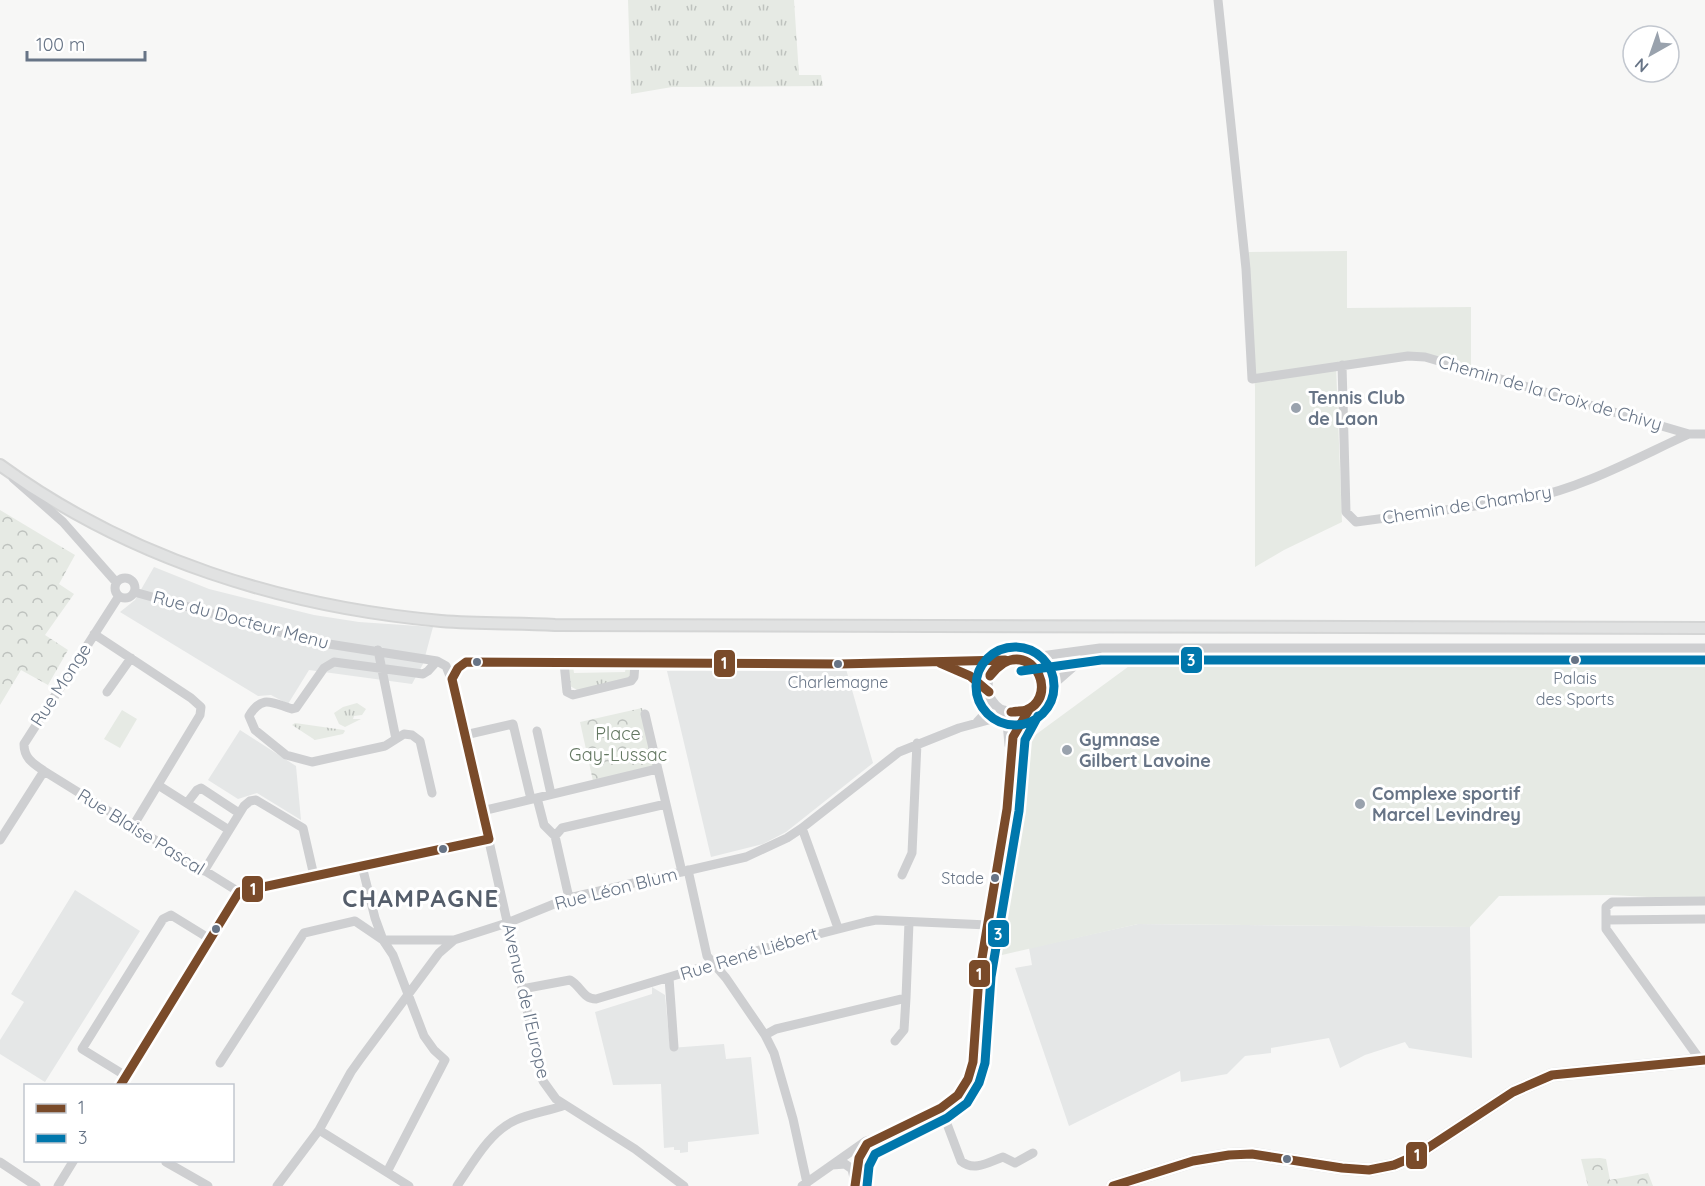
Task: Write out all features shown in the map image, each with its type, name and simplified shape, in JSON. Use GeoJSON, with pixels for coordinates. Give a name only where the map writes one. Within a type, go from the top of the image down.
{"type":"FeatureCollection","features":[{"type":"Feature","properties":{"kind":"main road"},"geometry":{"type":"LineString","coordinates":[[0,466],[103,529],[174,561],[220,577],[287,595],[370,611],[439,620],[555,625],[1705,628]]}},
{"type":"Feature","properties":{"kind":"main road"},"geometry":{"type":"LineString","coordinates":[[1113,1186],[1193,1161],[1229,1155],[1252,1154],[1370,1170],[1394,1165],[1417,1155],[1514,1092],[1552,1075],[1703,1061]]}},
{"type":"Feature","properties":{"kind":"street","name":"Chemin de la Croix de Chivy"},"geometry":{"type":"LineString","coordinates":[[1218,0],[1246,269],[1252,379],[1408,356],[1425,357],[1476,370],[1689,434],[1705,434]]}},
{"type":"Feature","properties":{"kind":"street","name":"Chemin de Chambry"},"geometry":{"type":"LineString","coordinates":[[1342,365],[1346,512],[1356,522],[1527,499],[1554,493],[1583,483],[1689,434]]}},
{"type":"Feature","properties":{"kind":"street"},"geometry":{"type":"LineString","coordinates":[[0,466],[63,522],[116,582],[115,591],[119,596],[127,597],[134,592],[133,582],[128,578],[122,578],[116,582]]}},
{"type":"Feature","properties":{"kind":"street","name":"Rue du Docteur Menu"},"geometry":{"type":"LineString","coordinates":[[134,592],[316,642],[437,661]]}},
{"type":"Feature","properties":{"kind":"street","name":"Rue Monge"},"geometry":{"type":"LineString","coordinates":[[44,771],[29,760],[24,753],[24,744],[119,596]]}},
{"type":"Feature","properties":{"kind":"street"},"geometry":{"type":"LineString","coordinates":[[94,634],[201,706],[200,715],[132,826]]}},
{"type":"Feature","properties":{"kind":"street"},"geometry":{"type":"LineString","coordinates":[[1010,751],[1017,728],[1041,695],[1080,661],[1100,648]]}},
{"type":"Feature","properties":{"kind":"street"},"geometry":{"type":"LineString","coordinates":[[452,679],[458,668],[466,662],[941,663],[1019,659],[1100,648],[1705,648]]}},
{"type":"Feature","properties":{"kind":"street"},"geometry":{"type":"LineString","coordinates":[[378,650],[396,739]]}},
{"type":"Feature","properties":{"kind":"street"},"geometry":{"type":"LineString","coordinates":[[107,692],[131,658]]}},
{"type":"Feature","properties":{"kind":"street"},"geometry":{"type":"LineString","coordinates":[[1019,659],[1027,661],[1038,672],[1041,679],[1041,695]]}},
{"type":"Feature","properties":{"kind":"street"},"geometry":{"type":"LineString","coordinates":[[976,723],[988,709],[989,677],[993,670],[1005,660]]}},
{"type":"Feature","properties":{"kind":"street"},"geometry":{"type":"LineString","coordinates":[[432,793],[420,741],[412,735],[404,734],[385,746],[312,762],[295,758],[278,749],[255,730],[249,716],[262,701],[296,708],[324,668],[334,662],[423,674],[437,661],[446,666],[452,679]]}},
{"type":"Feature","properties":{"kind":"street"},"geometry":{"type":"LineString","coordinates":[[564,663],[567,692],[573,695],[631,681],[634,677],[635,664]]}},
{"type":"Feature","properties":{"kind":"street"},"geometry":{"type":"LineString","coordinates":[[941,663],[970,676],[1005,711],[1018,712],[1030,708]]}},
{"type":"Feature","properties":{"kind":"street","name":"Avenue de l'Europe"},"geometry":{"type":"LineString","coordinates":[[452,679],[543,1081],[551,1094],[565,1105],[635,1149],[684,1186]]}},
{"type":"Feature","properties":{"kind":"street"},"geometry":{"type":"LineString","coordinates":[[645,714],[657,769],[706,956],[726,978],[765,1035],[774,1053],[793,1119],[805,1185],[866,1141],[941,1108],[958,1095],[968,1079],[971,1071],[979,976],[1007,809],[1010,751],[1005,711]]}},
{"type":"Feature","properties":{"kind":"street","name":"Rue Léon Blum"},"geometry":{"type":"LineString","coordinates":[[277,1186],[319,1130],[351,1072],[439,953],[454,940],[507,923],[569,898],[746,857],[787,838],[802,828],[899,752],[976,723],[996,718],[1005,711]]}},
{"type":"Feature","properties":{"kind":"street"},"geometry":{"type":"LineString","coordinates":[[976,723],[993,722],[1002,727],[1007,734]]}},
{"type":"Feature","properties":{"kind":"street"},"geometry":{"type":"LineString","coordinates":[[465,735],[513,724],[544,825],[555,836],[569,898]]}},
{"type":"Feature","properties":{"kind":"street"},"geometry":{"type":"LineString","coordinates":[[537,731],[551,794]]}},
{"type":"Feature","properties":{"kind":"street"},"geometry":{"type":"LineString","coordinates":[[902,875],[912,853],[917,744]]}},
{"type":"Feature","properties":{"kind":"street"},"geometry":{"type":"LineString","coordinates":[[482,811],[657,769]]}},
{"type":"Feature","properties":{"kind":"street"},"geometry":{"type":"LineString","coordinates":[[0,840],[44,771]]}},
{"type":"Feature","properties":{"kind":"street","name":"Rue Blaise Pascal"},"geometry":{"type":"LineString","coordinates":[[44,771],[238,892]]}},
{"type":"Feature","properties":{"kind":"street"},"geometry":{"type":"LineString","coordinates":[[158,784],[229,830]]}},
{"type":"Feature","properties":{"kind":"street"},"geometry":{"type":"LineString","coordinates":[[187,803],[201,788],[239,813]]}},
{"type":"Feature","properties":{"kind":"street"},"geometry":{"type":"LineString","coordinates":[[204,871],[239,813],[250,801],[256,800],[305,830],[314,876]]}},
{"type":"Feature","properties":{"kind":"street"},"geometry":{"type":"LineString","coordinates":[[555,836],[562,828],[666,804]]}},
{"type":"Feature","properties":{"kind":"street"},"geometry":{"type":"LineString","coordinates":[[802,828],[838,928]]}},
{"type":"Feature","properties":{"kind":"street"},"geometry":{"type":"LineString","coordinates":[[121,1084],[238,892],[489,839]]}},
{"type":"Feature","properties":{"kind":"street"},"geometry":{"type":"LineString","coordinates":[[362,866],[383,940],[393,955],[424,1036],[445,1060],[387,1172]]}},
{"type":"Feature","properties":{"kind":"street"},"geometry":{"type":"LineString","coordinates":[[1703,1061],[1606,929],[1606,907],[1612,902],[1705,902]]}},
{"type":"Feature","properties":{"kind":"street"},"geometry":{"type":"LineString","coordinates":[[126,1076],[82,1049],[163,919],[171,915],[210,939]]}},
{"type":"Feature","properties":{"kind":"street"},"geometry":{"type":"LineString","coordinates":[[1606,920],[1705,919]]}},
{"type":"Feature","properties":{"kind":"street","name":"Rue René Liébert"},"geometry":{"type":"LineString","coordinates":[[522,989],[570,980],[586,997],[596,999],[838,928],[876,920],[988,925]]}},
{"type":"Feature","properties":{"kind":"street"},"geometry":{"type":"LineString","coordinates":[[220,1063],[304,933],[355,921],[383,940],[454,940]]}},
{"type":"Feature","properties":{"kind":"street"},"geometry":{"type":"LineString","coordinates":[[895,1041],[904,1030],[909,922]]}},
{"type":"Feature","properties":{"kind":"street"},"geometry":{"type":"LineString","coordinates":[[669,978],[674,1047]]}},
{"type":"Feature","properties":{"kind":"street"},"geometry":{"type":"LineString","coordinates":[[765,1035],[776,1029],[906,998]]}},
{"type":"Feature","properties":{"kind":"street"},"geometry":{"type":"LineString","coordinates":[[458,1186],[502,1128],[524,1117],[565,1105]]}},
{"type":"Feature","properties":{"kind":"street"},"geometry":{"type":"LineString","coordinates":[[941,1108],[961,1161],[967,1166],[973,1167],[1003,1157],[1015,1163],[1033,1153]]}},
{"type":"Feature","properties":{"kind":"street"},"geometry":{"type":"LineString","coordinates":[[319,1130],[409,1186]]}},
{"type":"Feature","properties":{"kind":"street"},"geometry":{"type":"LineString","coordinates":[[855,1185],[860,1154],[867,1144],[876,1138]]}},
{"type":"Feature","properties":{"kind":"street"},"geometry":{"type":"LineString","coordinates":[[0,1162],[36,1186]]}},
{"type":"Feature","properties":{"kind":"street"},"geometry":{"type":"LineString","coordinates":[[58,1186],[73,1162]]}},
{"type":"Feature","properties":{"kind":"street"},"geometry":{"type":"LineString","coordinates":[[166,1162],[208,1186]]}},
{"type":"Feature","properties":{"kind":"street"},"geometry":{"type":"LineString","coordinates":[[832,1165],[842,1163],[849,1166],[855,1185]]}},
{"type":"Feature","properties":{"kind":"shaded area"},"geometry":{"type":"Polygon","coordinates":[[[154,567],[209,589],[314,615],[359,622],[433,627],[423,664],[412,684],[309,670],[288,704],[271,695],[258,696],[120,612],[135,600],[154,567]]]}},
{"type":"Feature","properties":{"kind":"shaded area"},"geometry":{"type":"Polygon","coordinates":[[[846,669],[873,763],[786,832],[763,844],[711,857],[667,671],[837,671],[846,669]]]}},
{"type":"Feature","properties":{"kind":"shaded area"},"geometry":{"type":"Polygon","coordinates":[[[240,730],[296,766],[301,820],[257,793],[238,799],[208,780],[240,730]]]}},
{"type":"Feature","properties":{"kind":"shaded area"},"geometry":{"type":"Polygon","coordinates":[[[75,890],[140,931],[45,1082],[0,1054],[0,1040],[24,1002],[11,994],[75,890]]]}},
{"type":"Feature","properties":{"kind":"shaded area"},"geometry":{"type":"Polygon","coordinates":[[[1138,924],[1470,927],[1472,1058],[1409,1048],[1405,1042],[1365,1055],[1340,1068],[1329,1038],[1271,1048],[1271,1053],[1245,1056],[1227,1074],[1181,1082],[1180,1071],[1069,1126],[1015,968],[1032,965],[1029,948],[1138,924]]]}},
{"type":"Feature","properties":{"kind":"shaded area"},"geometry":{"type":"Polygon","coordinates":[[[652,987],[665,995],[670,1048],[724,1044],[726,1059],[751,1057],[759,1134],[688,1142],[688,1152],[680,1153],[680,1150],[674,1150],[674,1147],[664,1148],[661,1084],[613,1085],[595,1012],[652,994],[652,987]]]}},
{"type":"Feature","properties":{"kind":"green space"},"geometry":{"type":"Polygon","coordinates":[[[628,0],[794,0],[799,75],[821,75],[823,86],[672,87],[631,94],[628,0]]]}},
{"type":"Feature","properties":{"kind":"green space","name":"Tennis Club de Laon"},"geometry":{"type":"Polygon","coordinates":[[[1347,251],[1347,308],[1471,307],[1471,366],[1419,353],[1336,365],[1342,522],[1255,567],[1255,387],[1247,255],[1249,252],[1347,251]]]}},
{"type":"Feature","properties":{"kind":"green space"},"geometry":{"type":"Polygon","coordinates":[[[0,510],[75,555],[59,584],[74,594],[45,635],[68,650],[48,685],[21,670],[0,705],[0,510]]]}},
{"type":"Feature","properties":{"kind":"green space","name":"Complexe sportif Marcel Levindrey"},"geometry":{"type":"Polygon","coordinates":[[[1136,661],[1619,663],[1705,667],[1705,900],[1611,895],[1499,896],[1470,927],[1138,924],[1002,955],[994,949],[1019,777],[1019,753],[1023,744],[1136,661]]]}},
{"type":"Feature","properties":{"kind":"green space"},"geometry":{"type":"Polygon","coordinates":[[[573,666],[574,673],[625,672],[626,666],[630,668],[632,674],[628,680],[579,691],[570,686],[567,671],[573,666]]]}},
{"type":"Feature","properties":{"kind":"green space"},"geometry":{"type":"Polygon","coordinates":[[[357,703],[366,709],[362,715],[354,716],[353,719],[361,719],[345,727],[339,724],[334,713],[343,707],[357,703]]]}},
{"type":"Feature","properties":{"kind":"green space","name":"Place Gay-Lussac"},"geometry":{"type":"Polygon","coordinates":[[[642,708],[656,766],[593,781],[580,722],[642,708]]]}},
{"type":"Feature","properties":{"kind":"green space"},"geometry":{"type":"Polygon","coordinates":[[[122,710],[137,719],[120,748],[104,739],[122,710]]]}},
{"type":"Feature","properties":{"kind":"green space"},"geometry":{"type":"Polygon","coordinates":[[[295,723],[345,731],[343,734],[315,740],[292,725],[295,723]]]}},
{"type":"Feature","properties":{"kind":"green space"},"geometry":{"type":"Polygon","coordinates":[[[1581,1159],[1606,1159],[1610,1180],[1648,1173],[1653,1186],[1588,1186],[1581,1159]]]}},
{"type":"Feature","properties":{"kind":"transit line","name":"3"},"geometry":{"type":"LineString","coordinates":[[1015,647],[1030,650],[1043,658],[1051,671],[1054,686],[1051,701],[1043,714],[1030,722],[1015,725],[1000,722],[987,714],[979,701],[976,686],[979,671],[987,658],[1000,650],[1015,647]]}},
{"type":"Feature","properties":{"kind":"transit line","name":"1"},"geometry":{"type":"LineString","coordinates":[[990,676],[1005,662],[1019,659],[1031,664],[1039,674],[1042,687],[1039,700],[1029,709],[1011,712]]}},
{"type":"Feature","properties":{"kind":"transit line","name":"1"},"geometry":{"type":"LineString","coordinates":[[452,679],[458,668],[466,662],[840,664],[1005,660]]}},
{"type":"Feature","properties":{"kind":"transit line","name":"1"},"geometry":{"type":"LineString","coordinates":[[990,675],[999,664],[1012,660],[1022,661],[1037,671],[1041,688],[1039,697],[1034,705],[1026,710],[1012,712]]}},
{"type":"Feature","properties":{"kind":"transit line","name":"3"},"geometry":{"type":"LineString","coordinates":[[1021,671],[1101,660],[1705,660]]}},
{"type":"Feature","properties":{"kind":"transit line","name":"1"},"geometry":{"type":"LineString","coordinates":[[940,663],[970,676],[989,692]]}},
{"type":"Feature","properties":{"kind":"transit line","name":"1"},"geometry":{"type":"LineString","coordinates":[[452,679],[489,839]]}},
{"type":"Feature","properties":{"kind":"transit line","name":"1"},"geometry":{"type":"LineString","coordinates":[[855,1186],[859,1158],[867,1144],[941,1108],[958,1095],[968,1079],[973,1062],[979,976],[1007,809],[1013,737],[1030,708]]}},
{"type":"Feature","properties":{"kind":"transit line","name":"3"},"geometry":{"type":"LineString","coordinates":[[867,1186],[869,1166],[875,1154],[947,1118],[967,1103],[979,1083],[985,1063],[991,977],[1019,811],[1025,740],[1038,716]]}},
{"type":"Feature","properties":{"kind":"transit line","name":"1"},"geometry":{"type":"LineString","coordinates":[[121,1084],[239,892],[489,839]]}},
{"type":"Feature","properties":{"kind":"transit line","name":"1"},"geometry":{"type":"LineString","coordinates":[[1113,1186],[1193,1161],[1229,1155],[1252,1154],[1369,1170],[1394,1165],[1417,1155],[1513,1092],[1552,1075],[1705,1060]]}},
{"type":"Feature","properties":{"kind":"place","name":"Tennis Club de Laon"},"geometry":{"type":"Point","coordinates":[1296,408]}},
{"type":"Feature","properties":{"kind":"place","name":"Palais des Sports"},"geometry":{"type":"Point","coordinates":[1575,660]}},
{"type":"Feature","properties":{"kind":"place","name":"Charlemagne"},"geometry":{"type":"Point","coordinates":[838,664]}},
{"type":"Feature","properties":{"kind":"place","name":"Gymnase Gilbert Lavoine"},"geometry":{"type":"Point","coordinates":[1067,750]}},
{"type":"Feature","properties":{"kind":"place","name":"Complexe sportif Marcel Levindrey"},"geometry":{"type":"Point","coordinates":[1360,804]}},
{"type":"Feature","properties":{"kind":"place","name":"Stade"},"geometry":{"type":"Point","coordinates":[995,878]}},
{"type":"Feature","properties":{"kind":"district","name":"CHAMPAGNE"},"geometry":{"type":"Point","coordinates":[421,899]}}]}
